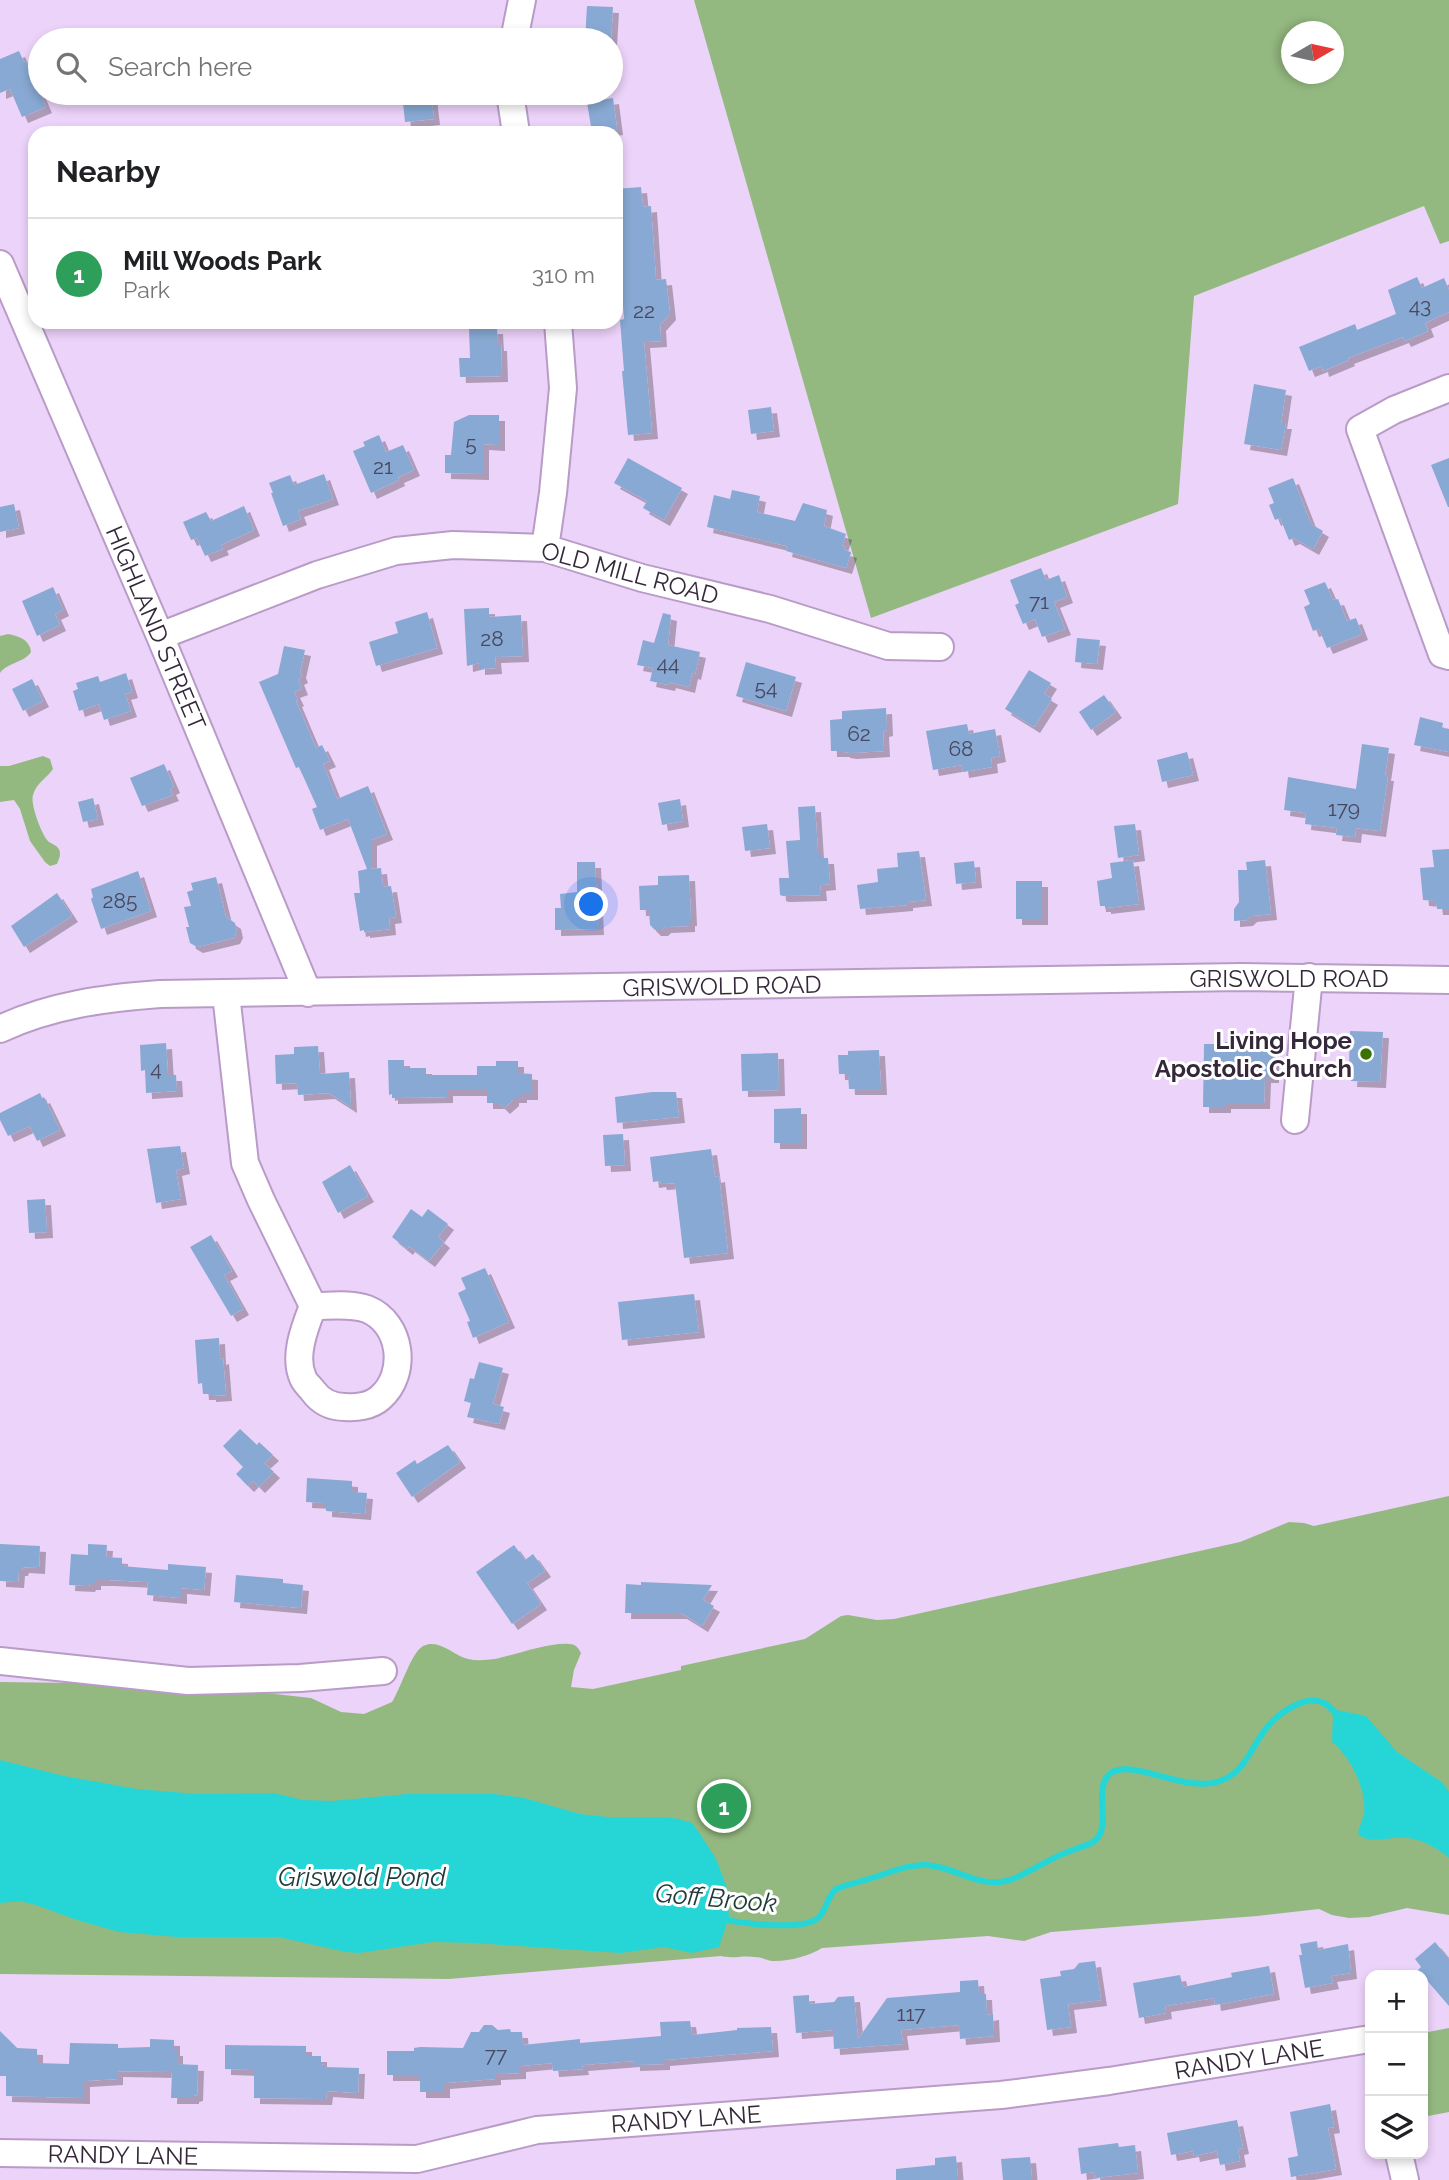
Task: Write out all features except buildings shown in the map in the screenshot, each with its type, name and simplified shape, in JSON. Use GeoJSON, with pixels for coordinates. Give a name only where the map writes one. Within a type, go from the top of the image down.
{"type":"FeatureCollection","features":[{"type":"Feature","properties":{"kind":"street"},"geometry":{"type":"LineString","coordinates":[[516,28],[522,0]]}},
{"type":"Feature","properties":{"kind":"street"},"geometry":{"type":"LineString","coordinates":[[512,105],[515,126]]}},
{"type":"Feature","properties":{"kind":"street","name":"HIGHLAND STREET"},"geometry":{"type":"LineString","coordinates":[[1,269],[160,636],[308,993]]}},
{"type":"Feature","properties":{"kind":"street"},"geometry":{"type":"LineString","coordinates":[[545,548],[563,387],[559,329]]}},
{"type":"Feature","properties":{"kind":"street"},"geometry":{"type":"LineString","coordinates":[[1449,388],[1394,410],[1360,429],[1441,654],[1449,656]]}},
{"type":"Feature","properties":{"kind":"street","name":"OLD MILL ROAD"},"geometry":{"type":"LineString","coordinates":[[160,636],[317,575],[396,551],[453,545],[545,548],[642,578],[770,609],[888,646],[940,647]]}},
{"type":"Feature","properties":{"kind":"street"},"geometry":{"type":"LineString","coordinates":[[1295,1120],[1309,977]]}},
{"type":"Feature","properties":{"kind":"street","name":"GRISWOLD ROAD"},"geometry":{"type":"LineString","coordinates":[[0,1029],[67,1005],[160,994],[1309,977],[1449,980]]}},
{"type":"Feature","properties":{"kind":"street"},"geometry":{"type":"LineString","coordinates":[[226,994],[245,1164],[313,1306]]}},
{"type":"Feature","properties":{"kind":"street"},"geometry":{"type":"LineString","coordinates":[[0,1661],[188,1681],[300,1678],[383,1671]]}},
{"type":"Feature","properties":{"kind":"street","name":"RANDY LANE"},"geometry":{"type":"LineString","coordinates":[[0,2154],[417,2159],[537,2130],[1001,2095],[1109,2081],[1365,2040]]}},
{"type":"Feature","properties":{"kind":"street"},"geometry":{"type":"LineString","coordinates":[[1400,2159],[1405,2180]]}},
{"type":"Feature","properties":{"kind":"shaded area"},"geometry":{"type":"Polygon","coordinates":[[[694,0],[1449,0],[1449,241],[1440,244],[1424,206],[1194,296],[1178,504],[871,618],[694,0]]]}},
{"type":"Feature","properties":{"kind":"shaded area"},"geometry":{"type":"Polygon","coordinates":[[[8,634],[23,639],[29,644],[31,652],[0,673],[0,636],[8,634]]]}},
{"type":"Feature","properties":{"kind":"shaded area"},"geometry":{"type":"Polygon","coordinates":[[[43,756],[50,759],[53,769],[37,787],[33,799],[43,833],[60,852],[57,864],[50,866],[30,841],[20,809],[14,800],[0,802],[0,766],[43,756]]]}},
{"type":"Feature","properties":{"kind":"shaded area"},"geometry":{"type":"Polygon","coordinates":[[[1449,1496],[1449,1915],[1407,1908],[1369,1917],[1349,1918],[1319,1909],[1051,1932],[1024,1941],[988,1936],[822,1948],[798,1958],[778,1961],[759,1957],[721,1956],[449,1979],[0,1974],[0,1682],[74,1683],[109,1687],[250,1688],[266,1693],[311,1698],[341,1712],[364,1714],[392,1702],[414,1656],[423,1646],[435,1644],[462,1657],[481,1660],[571,1644],[581,1653],[571,1687],[593,1689],[681,1670],[681,1666],[805,1639],[841,1616],[894,1619],[1240,1542],[1289,1522],[1314,1526],[1449,1496]]]}},
{"type":"Feature","properties":{"kind":"shaded area"},"geometry":{"type":"Polygon","coordinates":[[[1449,2028],[1449,2112],[1428,2116],[1428,2033],[1449,2028]]]}},
{"type":"Feature","properties":{"kind":"water"},"geometry":{"type":"Polygon","coordinates":[[[1337,1710],[1366,1716],[1397,1752],[1443,1783],[1449,1792],[1449,1858],[1430,1845],[1413,1839],[1402,1837],[1375,1840],[1358,1834],[1364,1813],[1363,1794],[1351,1765],[1332,1742],[1333,1715],[1337,1710]]]}},
{"type":"Feature","properties":{"kind":"water","name":"Griswold Pond"},"geometry":{"type":"Polygon","coordinates":[[[0,1760],[64,1776],[137,1789],[197,1794],[274,1793],[303,1800],[332,1801],[407,1794],[495,1794],[524,1798],[580,1814],[679,1819],[692,1823],[716,1859],[727,1888],[729,1917],[719,1947],[692,1953],[664,1947],[621,1953],[432,1942],[359,1953],[278,1937],[177,1937],[119,1932],[36,1905],[0,1898],[0,1760]]]}},
{"type":"Feature","properties":{"kind":"waterway","name":"Goff Brook"},"geometry":{"type":"LineString","coordinates":[[722,1919],[772,1925],[812,1922],[822,1914],[836,1889],[918,1865],[943,1868],[987,1882],[1010,1880],[1096,1840],[1102,1827],[1103,1785],[1111,1773],[1133,1770],[1192,1783],[1220,1781],[1242,1765],[1268,1726],[1293,1706],[1317,1701],[1328,1706],[1339,1718]]}},
{"type":"Feature","properties":{"kind":"waterway","name":"Goff Brook"},"geometry":{"type":"LineString","coordinates":[[0,1900],[22,1898]]}},
{"type":"Feature","properties":{"kind":"place","name":"Living Hope Apostolic Church"},"geometry":{"type":"Point","coordinates":[1366,1054]}},
{"type":"Feature","properties":{"kind":"place","name":"Mill Woods Park"},"geometry":{"type":"Point","coordinates":[724,1806]}}]}
